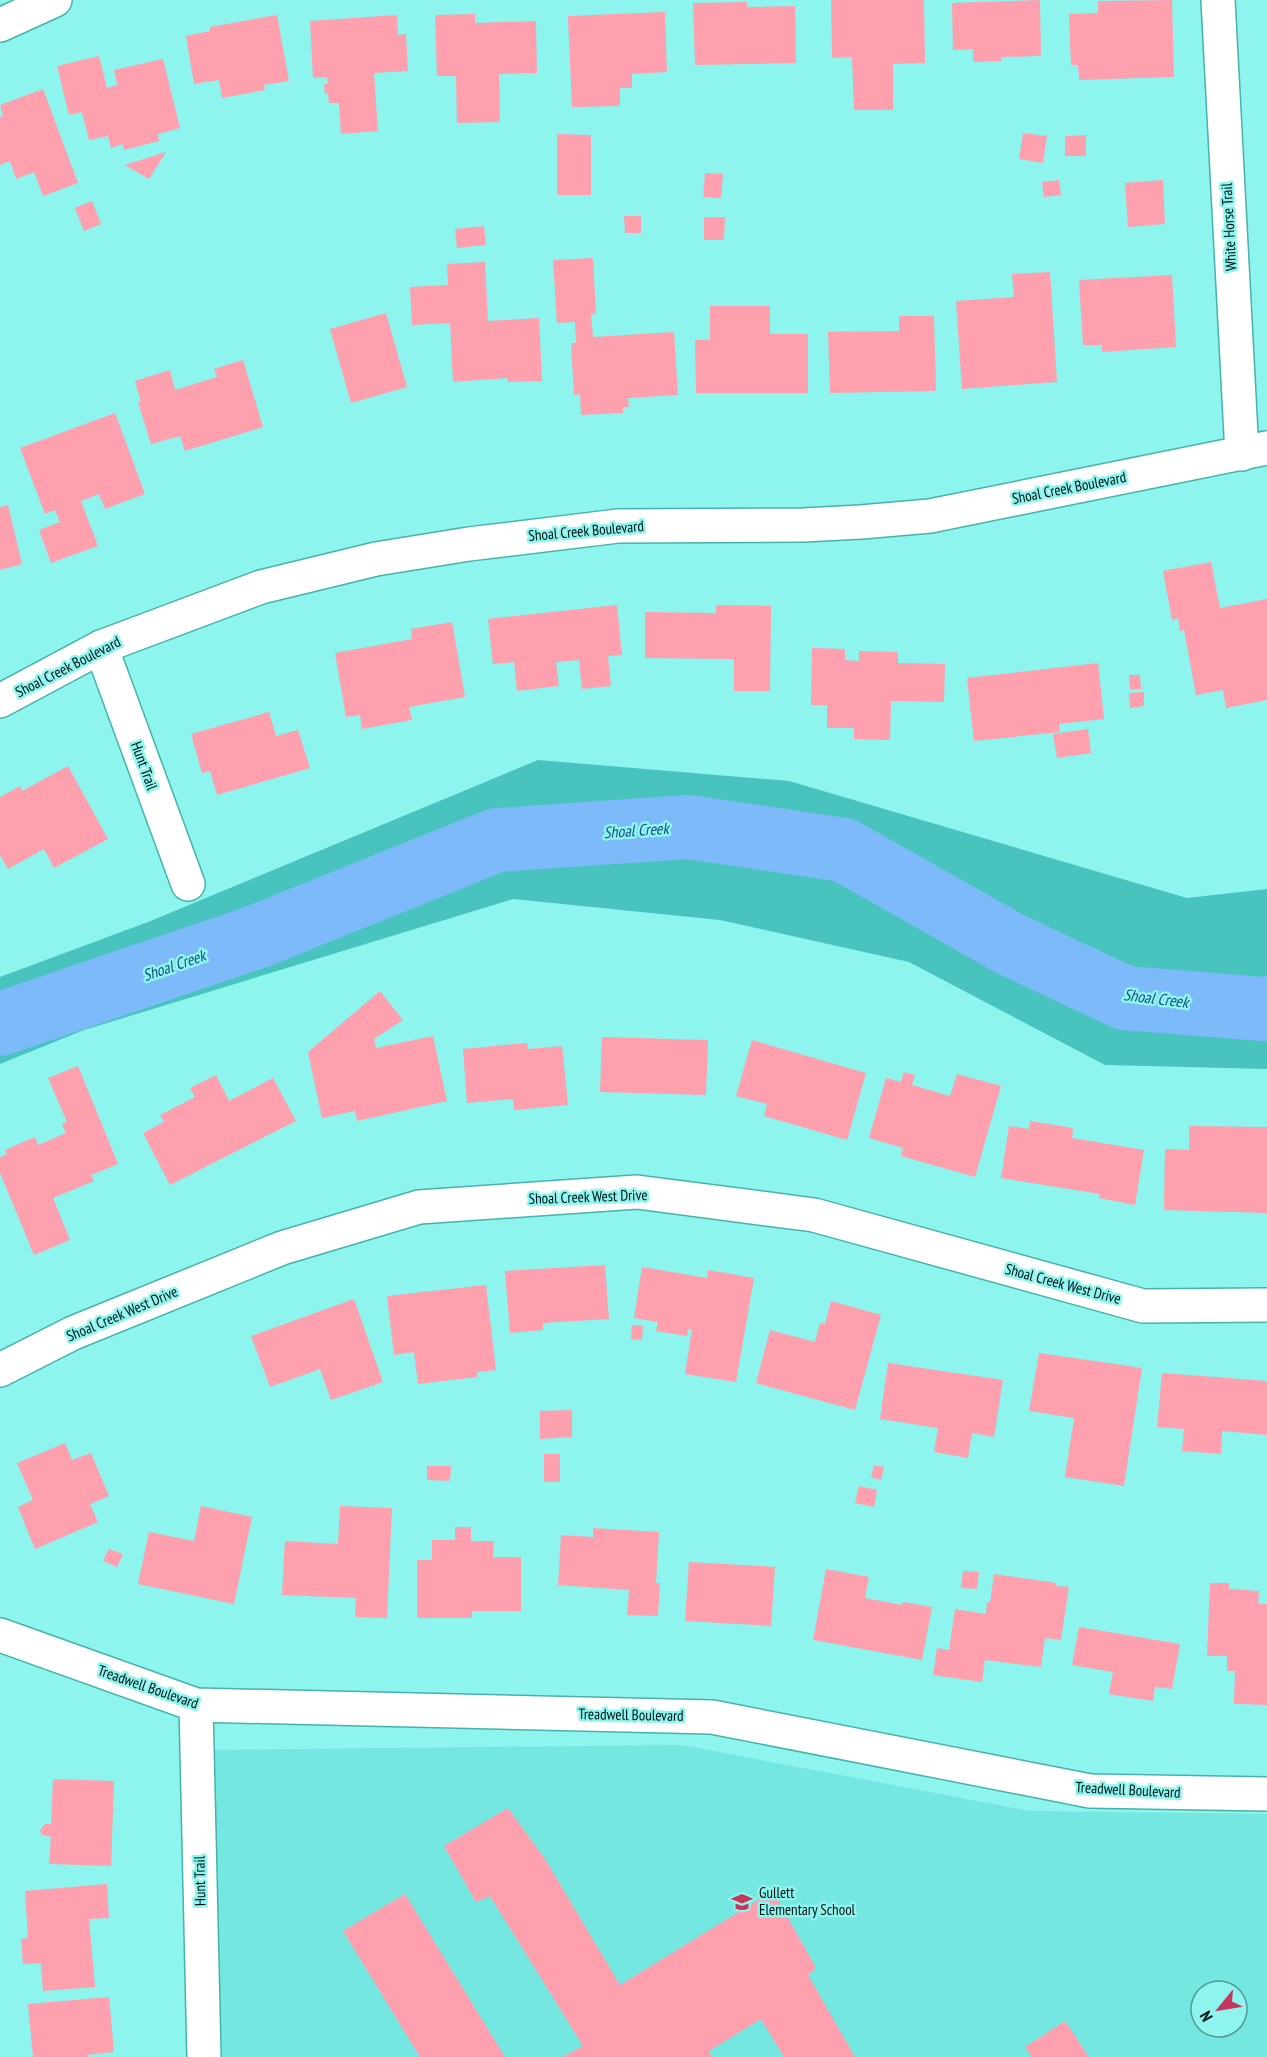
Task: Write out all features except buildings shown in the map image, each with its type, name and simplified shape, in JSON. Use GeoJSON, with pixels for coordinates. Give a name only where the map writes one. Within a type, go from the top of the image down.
{"type":"FeatureCollection","features":[{"type":"Feature","properties":{"kind":"street"},"geometry":{"type":"LineString","coordinates":[[0,25],[55,0]]}},
{"type":"Feature","properties":{"kind":"street","name":"White Horse Trail"},"geometry":{"type":"LineString","coordinates":[[1218,0],[1254,451]]}},
{"type":"Feature","properties":{"kind":"street","name":"Shoal Creek Boulevard"},"geometry":{"type":"LineString","coordinates":[[0,701],[101,647],[261,587],[376,559],[469,544],[618,526],[803,525],[930,516],[1254,451]]}},
{"type":"Feature","properties":{"kind":"street","name":"Hunt Trail"},"geometry":{"type":"LineString","coordinates":[[101,647],[188,884]]}},
{"type":"Feature","properties":{"kind":"street","name":"Shoal Creek West Drive"},"geometry":{"type":"LineString","coordinates":[[0,1370],[73,1333],[282,1248],[419,1207],[637,1192],[814,1215],[1143,1306],[1267,1305]]}},
{"type":"Feature","properties":{"kind":"street","name":"Treadwell Boulevard"},"geometry":{"type":"LineString","coordinates":[[0,1635],[196,1706],[712,1717],[1090,1791],[1267,1794]]}},
{"type":"Feature","properties":{"kind":"street","name":"Hunt Trail"},"geometry":{"type":"LineString","coordinates":[[196,1706],[204,2057]]}},
{"type":"Feature","properties":{"kind":"shaded area"},"geometry":{"type":"Polygon","coordinates":[[[538,760],[789,781],[1187,898],[1267,889],[1267,1069],[1105,1065],[909,962],[720,920],[513,899],[84,1030],[0,1064],[0,977],[148,922],[538,760]]]}},
{"type":"Feature","properties":{"kind":"shaded area","name":"Gullett Elementary School"},"geometry":{"type":"Polygon","coordinates":[[[682,1745],[1030,1811],[1267,1814],[1267,2057],[222,2057],[212,1750],[682,1745]]]}},
{"type":"Feature","properties":{"kind":"waterway","name":"Shoal Creek"},"geometry":{"type":"LineString","coordinates":[[0,1024],[256,937],[497,840],[688,827],[844,850],[1010,944],[1125,998],[1267,1008]]}},
{"type":"Feature","properties":{"kind":"place","name":"Gullett Elementary School"},"geometry":{"type":"Point","coordinates":[742,1902]}}]}
